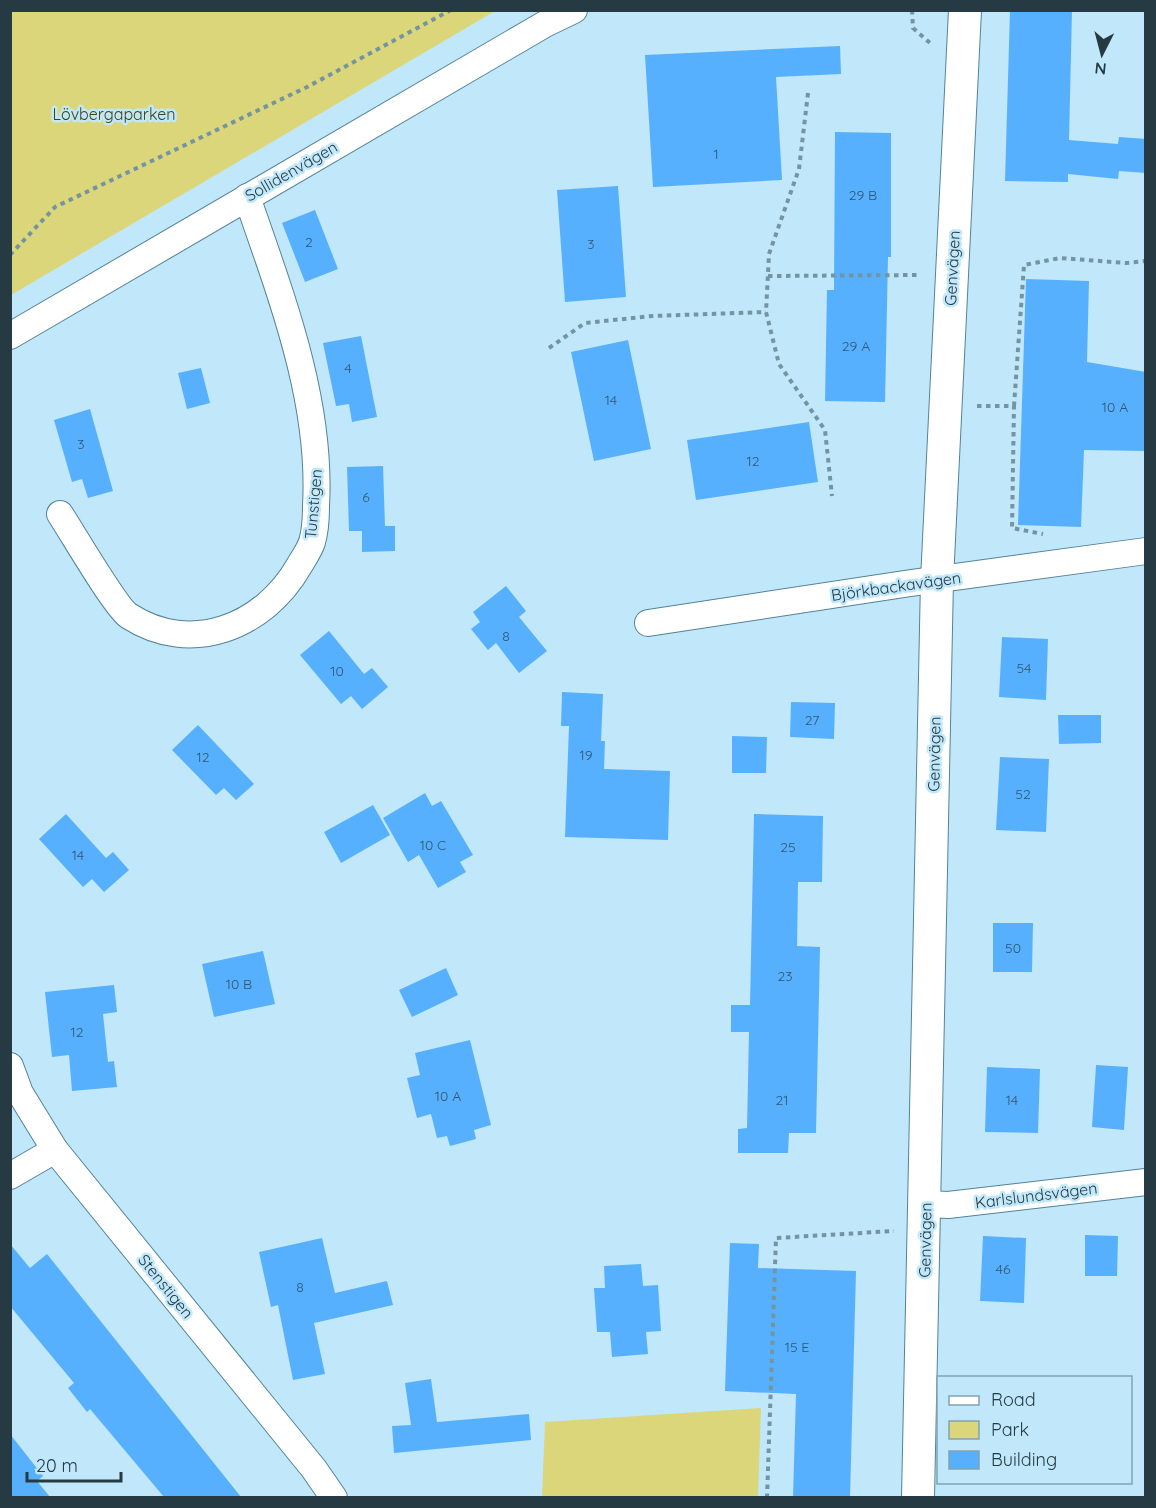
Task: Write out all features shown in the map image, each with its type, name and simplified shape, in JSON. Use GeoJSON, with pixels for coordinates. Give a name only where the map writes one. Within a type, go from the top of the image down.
{"type":"FeatureCollection","features":[{"type":"Feature","properties":{"kind":"street","name":"Sollidenvägen"},"geometry":{"type":"LineString","coordinates":[[10,336],[545,24],[574,10]]}},
{"type":"Feature","properties":{"kind":"street","name":"Genvägen"},"geometry":{"type":"LineString","coordinates":[[918,1497],[926,1204],[937,580],[965,10]]}},
{"type":"Feature","properties":{"kind":"street","name":"Tunstigen"},"geometry":{"type":"LineString","coordinates":[[60,514],[126,614],[154,629],[184,636],[225,629],[257,614],[287,587],[312,543],[316,508],[317,455],[313,424],[285,307],[247,197]]}},
{"type":"Feature","properties":{"kind":"street","name":"Björkbackavägen"},"geometry":{"type":"LineString","coordinates":[[648,623],[1146,551]]}},
{"type":"Feature","properties":{"kind":"street","name":"Stenstigen"},"geometry":{"type":"LineString","coordinates":[[10,1066],[20,1092],[55,1150],[314,1469],[334,1497]]}},
{"type":"Feature","properties":{"kind":"street"},"geometry":{"type":"LineString","coordinates":[[10,1176],[55,1150]]}},
{"type":"Feature","properties":{"kind":"street","name":"Karlslundsvägen"},"geometry":{"type":"LineString","coordinates":[[926,1204],[948,1205],[1146,1182]]}},
{"type":"Feature","properties":{"kind":"path"},"geometry":{"type":"LineString","coordinates":[[10,255],[55,207],[307,87],[451,10]]}},
{"type":"Feature","properties":{"kind":"path"},"geometry":{"type":"LineString","coordinates":[[808,93],[799,169],[769,254],[766,312],[779,364],[825,430],[832,496]]}},
{"type":"Feature","properties":{"kind":"path"},"geometry":{"type":"LineString","coordinates":[[1044,564],[1046,548],[1043,534],[1012,528],[1014,406],[1024,265],[1060,258],[1126,263],[1146,261]]}},
{"type":"Feature","properties":{"kind":"path"},"geometry":{"type":"LineString","coordinates":[[768,276],[922,275]]}},
{"type":"Feature","properties":{"kind":"path"},"geometry":{"type":"LineString","coordinates":[[549,348],[585,323],[652,316],[766,312]]}},
{"type":"Feature","properties":{"kind":"path"},"geometry":{"type":"LineString","coordinates":[[970,406],[1014,406]]}},
{"type":"Feature","properties":{"kind":"path"},"geometry":{"type":"LineString","coordinates":[[767,1497],[776,1238],[902,1231]]}},
{"type":"Feature","properties":{"kind":"green space","name":"Lövbergaparken"},"geometry":{"type":"Polygon","coordinates":[[[11,10],[495,10],[495,11],[11,295],[11,10]]]}},
{"type":"Feature","properties":{"kind":"green space"},"geometry":{"type":"Polygon","coordinates":[[[761,1408],[758,1497],[542,1497],[545,1422],[761,1408]]]}},
{"type":"Feature","properties":{"kind":"building"},"geometry":{"type":"Polygon","coordinates":[[[1010,10],[1072,10],[1069,140],[1118,144],[1119,137],[1146,139],[1146,173],[1119,171],[1118,179],[1068,174],[1068,182],[1005,181],[1010,10]]]}},
{"type":"Feature","properties":{"kind":"building"},"geometry":{"type":"Polygon","coordinates":[[[840,46],[841,74],[776,77],[782,180],[653,187],[645,55],[840,46]]]}},
{"type":"Feature","properties":{"kind":"building"},"geometry":{"type":"Polygon","coordinates":[[[835,132],[891,133],[891,257],[888,257],[885,402],[825,401],[827,290],[834,290],[835,132]]]}},
{"type":"Feature","properties":{"kind":"building"},"geometry":{"type":"Polygon","coordinates":[[[618,186],[626,297],[565,302],[557,190],[618,186]]]}},
{"type":"Feature","properties":{"kind":"building"},"geometry":{"type":"Polygon","coordinates":[[[315,210],[338,269],[305,282],[282,223],[315,210]]]}},
{"type":"Feature","properties":{"kind":"building"},"geometry":{"type":"Polygon","coordinates":[[[1026,279],[1089,281],[1087,362],[1146,372],[1146,451],[1084,450],[1081,527],[1018,525],[1026,279]]]}},
{"type":"Feature","properties":{"kind":"building"},"geometry":{"type":"Polygon","coordinates":[[[361,336],[377,417],[352,422],[349,404],[336,406],[323,343],[361,336]]]}},
{"type":"Feature","properties":{"kind":"building"},"geometry":{"type":"Polygon","coordinates":[[[628,340],[651,449],[594,461],[571,352],[628,340]]]}},
{"type":"Feature","properties":{"kind":"building"},"geometry":{"type":"Polygon","coordinates":[[[201,368],[210,403],[187,409],[178,373],[201,368]]]}},
{"type":"Feature","properties":{"kind":"building"},"geometry":{"type":"Polygon","coordinates":[[[90,409],[113,491],[88,498],[82,479],[72,482],[54,420],[90,409]]]}},
{"type":"Feature","properties":{"kind":"building"},"geometry":{"type":"Polygon","coordinates":[[[809,422],[818,482],[696,500],[687,440],[809,422]]]}},
{"type":"Feature","properties":{"kind":"building"},"geometry":{"type":"Polygon","coordinates":[[[383,466],[385,526],[395,526],[395,551],[362,552],[362,531],[349,531],[347,467],[383,466]]]}},
{"type":"Feature","properties":{"kind":"building"},"geometry":{"type":"Polygon","coordinates":[[[506,586],[526,611],[519,617],[547,651],[519,673],[496,643],[488,650],[471,629],[480,622],[473,612],[506,586]]]}},
{"type":"Feature","properties":{"kind":"building"},"geometry":{"type":"Polygon","coordinates":[[[329,631],[364,674],[372,668],[388,687],[362,709],[351,696],[341,704],[300,655],[329,631]]]}},
{"type":"Feature","properties":{"kind":"building"},"geometry":{"type":"Polygon","coordinates":[[[1002,637],[1048,639],[1046,700],[999,697],[1002,637]]]}},
{"type":"Feature","properties":{"kind":"building"},"geometry":{"type":"Polygon","coordinates":[[[562,692],[603,694],[601,741],[605,741],[604,769],[670,771],[668,840],[565,837],[569,726],[561,726],[562,692]]]}},
{"type":"Feature","properties":{"kind":"building"},"geometry":{"type":"Polygon","coordinates":[[[791,702],[835,703],[834,739],[790,737],[791,702]]]}},
{"type":"Feature","properties":{"kind":"building"},"geometry":{"type":"Polygon","coordinates":[[[1058,715],[1101,715],[1101,743],[1059,744],[1058,715]]]}},
{"type":"Feature","properties":{"kind":"building"},"geometry":{"type":"Polygon","coordinates":[[[198,725],[254,784],[236,800],[224,788],[216,795],[172,750],[198,725]]]}},
{"type":"Feature","properties":{"kind":"building"},"geometry":{"type":"Polygon","coordinates":[[[732,736],[767,737],[766,773],[732,773],[732,736]]]}},
{"type":"Feature","properties":{"kind":"building"},"geometry":{"type":"Polygon","coordinates":[[[1000,757],[1049,759],[1046,832],[996,830],[1000,757]]]}},
{"type":"Feature","properties":{"kind":"building"},"geometry":{"type":"Polygon","coordinates":[[[425,793],[432,806],[441,801],[473,855],[460,862],[466,872],[438,888],[419,855],[408,862],[383,818],[425,793]]]}},
{"type":"Feature","properties":{"kind":"building"},"geometry":{"type":"Polygon","coordinates":[[[373,805],[390,835],[341,863],[324,832],[373,805]]]}},
{"type":"Feature","properties":{"kind":"building"},"geometry":{"type":"Polygon","coordinates":[[[66,814],[106,858],[113,852],[129,870],[104,892],[92,879],[83,887],[39,839],[66,814]]]}},
{"type":"Feature","properties":{"kind":"building"},"geometry":{"type":"Polygon","coordinates":[[[754,814],[823,816],[822,882],[798,882],[797,946],[820,947],[816,1133],[789,1133],[788,1153],[738,1153],[738,1129],[747,1128],[749,1032],[731,1032],[731,1005],[750,1005],[754,814]]]}},
{"type":"Feature","properties":{"kind":"building"},"geometry":{"type":"Polygon","coordinates":[[[993,923],[1033,923],[1032,972],[993,972],[993,923]]]}},
{"type":"Feature","properties":{"kind":"building"},"geometry":{"type":"Polygon","coordinates":[[[263,951],[275,1004],[214,1017],[202,964],[263,951]]]}},
{"type":"Feature","properties":{"kind":"building"},"geometry":{"type":"Polygon","coordinates":[[[446,968],[458,995],[412,1017],[399,990],[446,968]]]}},
{"type":"Feature","properties":{"kind":"building"},"geometry":{"type":"Polygon","coordinates":[[[114,985],[117,1012],[103,1014],[108,1062],[114,1061],[117,1087],[72,1091],[69,1055],[52,1057],[45,992],[114,985]]]}},
{"type":"Feature","properties":{"kind":"building"},"geometry":{"type":"Polygon","coordinates":[[[470,1040],[491,1125],[474,1130],[476,1139],[450,1146],[447,1136],[437,1138],[431,1114],[417,1118],[407,1078],[420,1075],[415,1053],[470,1040]]]}},
{"type":"Feature","properties":{"kind":"building"},"geometry":{"type":"Polygon","coordinates":[[[1096,1065],[1128,1067],[1124,1130],[1092,1127],[1096,1065]]]}},
{"type":"Feature","properties":{"kind":"building"},"geometry":{"type":"Polygon","coordinates":[[[987,1067],[1040,1069],[1038,1133],[985,1132],[987,1067]]]}},
{"type":"Feature","properties":{"kind":"building"},"geometry":{"type":"Polygon","coordinates":[[[1085,1235],[1118,1236],[1117,1276],[1085,1276],[1085,1235]]]}},
{"type":"Feature","properties":{"kind":"building"},"geometry":{"type":"Polygon","coordinates":[[[983,1236],[1026,1238],[1024,1303],[980,1301],[983,1236]]]}},
{"type":"Feature","properties":{"kind":"building"},"geometry":{"type":"Polygon","coordinates":[[[322,1238],[335,1293],[387,1281],[393,1305],[314,1323],[325,1374],[293,1380],[278,1305],[271,1307],[259,1252],[322,1238]]]}},
{"type":"Feature","properties":{"kind":"building"},"geometry":{"type":"Polygon","coordinates":[[[730,1243],[759,1244],[758,1268],[856,1271],[850,1497],[793,1497],[796,1394],[725,1391],[730,1243]]]}},
{"type":"Feature","properties":{"kind":"building"},"geometry":{"type":"Polygon","coordinates":[[[10,1244],[30,1268],[47,1254],[241,1497],[164,1497],[90,1409],[87,1412],[68,1388],[74,1383],[10,1306],[10,1244]]]}},
{"type":"Feature","properties":{"kind":"building"},"geometry":{"type":"Polygon","coordinates":[[[641,1264],[643,1286],[658,1285],[661,1331],[646,1332],[648,1354],[612,1357],[610,1332],[597,1332],[594,1288],[605,1288],[604,1266],[641,1264]]]}},
{"type":"Feature","properties":{"kind":"building"},"geometry":{"type":"Polygon","coordinates":[[[431,1379],[437,1422],[529,1414],[531,1440],[394,1453],[392,1426],[411,1425],[405,1383],[431,1379]]]}},
{"type":"Feature","properties":{"kind":"building"},"geometry":{"type":"Polygon","coordinates":[[[10,1434],[43,1476],[37,1481],[50,1497],[10,1497],[10,1434]]]}}]}
